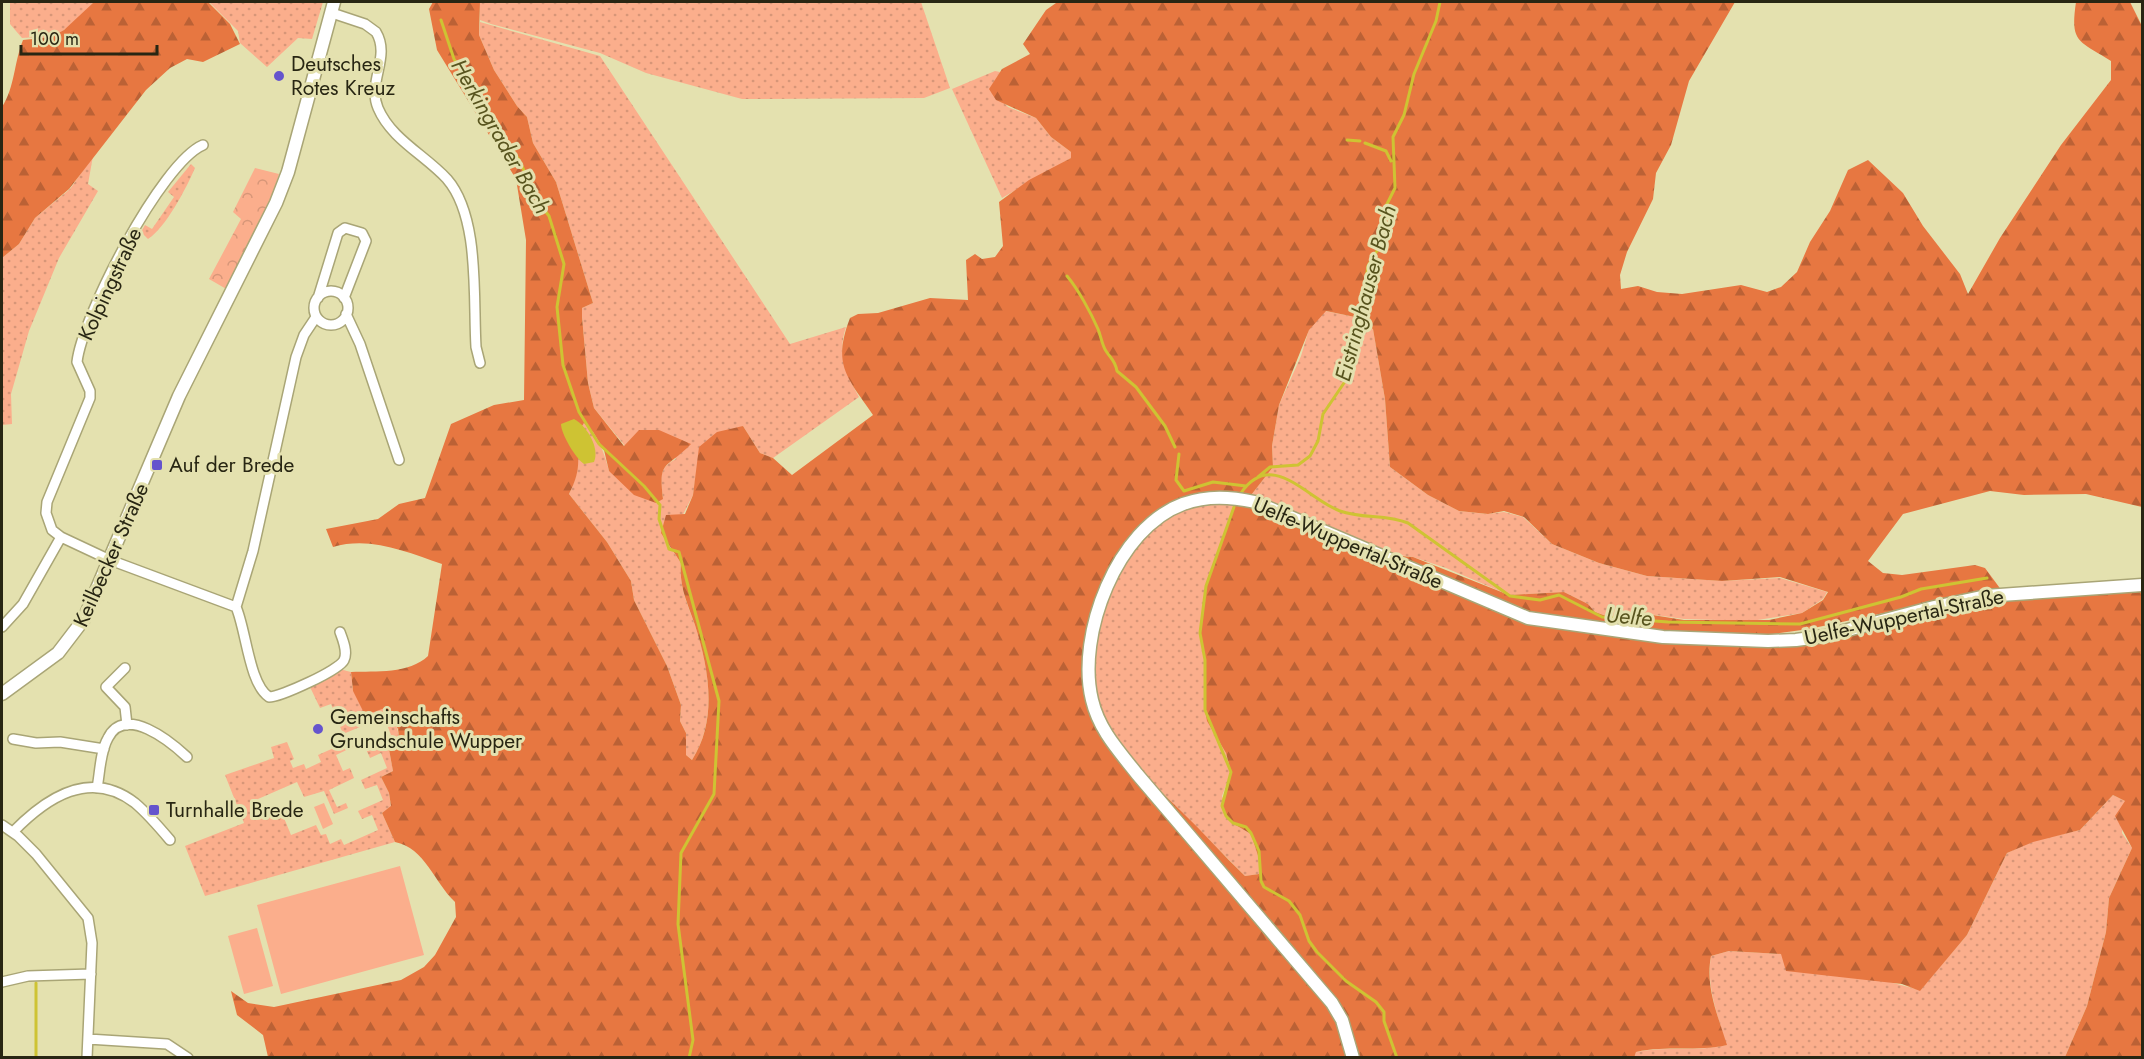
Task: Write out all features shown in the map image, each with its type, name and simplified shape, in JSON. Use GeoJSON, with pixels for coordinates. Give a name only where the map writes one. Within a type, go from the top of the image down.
{"type":"FeatureCollection","features":[{"type":"Feature","properties":{"kind":"main road","name":"Keilbecker Straße"},"geometry":{"type":"LineString","coordinates":[[2,694],[53,658],[69,641],[84,619],[179,396],[267,227],[288,172],[333,8]]}},
{"type":"Feature","properties":{"kind":"main road","name":"Uelfe-Wuppertal-Straße"},"geometry":{"type":"LineString","coordinates":[[1353,1058],[1342,1020],[1332,1003],[1131,766],[1108,737],[1094,708],[1088,658],[1100,604],[1118,567],[1133,544],[1155,520],[1171,509],[1214,497],[1255,502],[1528,618],[1663,638],[1768,641],[1806,639],[1986,596],[2142,585]]}},
{"type":"Feature","properties":{"kind":"street"},"geometry":{"type":"LineString","coordinates":[[333,8],[376,32],[382,52],[375,83],[378,108],[393,131],[448,180],[465,211],[470,237],[476,347],[480,363]]}},
{"type":"Feature","properties":{"kind":"street","name":"Kolpingstraße"},"geometry":{"type":"LineString","coordinates":[[61,537],[50,525],[46,507],[90,398],[90,391],[77,362],[83,339],[103,290],[133,232],[183,161],[203,145]]}},
{"type":"Feature","properties":{"kind":"street"},"geometry":{"type":"LineString","coordinates":[[346,314],[342,320],[332,325],[324,324],[316,317],[314,308],[338,233],[345,228],[362,233],[366,241],[344,298],[346,314],[360,344],[399,460]]}},
{"type":"Feature","properties":{"kind":"street"},"geometry":{"type":"LineString","coordinates":[[318,298],[332,292],[344,298]]}},
{"type":"Feature","properties":{"kind":"street"},"geometry":{"type":"LineString","coordinates":[[316,317],[304,335],[296,357],[253,550],[236,607],[256,679],[269,697],[312,680],[340,665],[345,655],[340,632]]}},
{"type":"Feature","properties":{"kind":"street"},"geometry":{"type":"LineString","coordinates":[[2,627],[23,604],[61,537],[110,560],[236,607]]}},
{"type":"Feature","properties":{"kind":"street"},"geometry":{"type":"LineString","coordinates":[[125,668],[106,687],[125,707],[128,715],[127,725]]}},
{"type":"Feature","properties":{"kind":"street"},"geometry":{"type":"LineString","coordinates":[[97,788],[104,749],[110,734],[127,725],[143,727],[160,735],[187,757]]}},
{"type":"Feature","properties":{"kind":"street"},"geometry":{"type":"LineString","coordinates":[[13,739],[36,743],[60,742],[104,749]]}},
{"type":"Feature","properties":{"kind":"street"},"geometry":{"type":"LineString","coordinates":[[13,832],[53,797],[74,790],[97,788],[118,794],[135,804],[170,840]]}},
{"type":"Feature","properties":{"kind":"street"},"geometry":{"type":"LineString","coordinates":[[2,825],[13,832],[36,854],[86,913],[92,933],[87,1058]]}},
{"type":"Feature","properties":{"kind":"street"},"geometry":{"type":"LineString","coordinates":[[2,982],[28,976],[91,974]]}},
{"type":"Feature","properties":{"kind":"street"},"geometry":{"type":"LineString","coordinates":[[88,1039],[167,1044],[188,1058]]}},
{"type":"Feature","properties":{"kind":"green space"},"geometry":{"type":"Polygon","coordinates":[[[10,2],[94,2],[58,34],[45,38],[22,38],[10,24],[10,2]]]}},
{"type":"Feature","properties":{"kind":"green space"},"geometry":{"type":"Polygon","coordinates":[[[94,2],[208,2],[230,24],[240,44],[203,62],[187,59],[170,68],[146,90],[69,189],[35,218],[19,244],[2,258],[2,107],[10,91],[23,40],[51,37],[64,30],[94,2]]]}},
{"type":"Feature","properties":{"kind":"green space"},"geometry":{"type":"Polygon","coordinates":[[[209,2],[323,2],[312,39],[298,38],[267,67],[240,43],[238,31],[209,2]]]}},
{"type":"Feature","properties":{"kind":"green space"},"geometry":{"type":"Polygon","coordinates":[[[433,2],[480,2],[479,35],[494,70],[517,106],[527,117],[533,143],[556,182],[593,303],[582,308],[582,317],[588,383],[594,408],[624,446],[639,430],[659,430],[691,444],[663,471],[663,499],[656,503],[634,495],[609,471],[604,450],[593,432],[584,423],[575,437],[578,466],[569,494],[607,542],[631,581],[634,600],[667,666],[681,705],[680,721],[686,733],[686,755],[692,760],[705,728],[708,711],[707,677],[700,642],[682,587],[681,563],[661,533],[666,515],[685,514],[693,495],[699,447],[717,432],[743,426],[760,453],[773,458],[792,475],[873,415],[845,370],[842,348],[850,318],[858,314],[878,313],[930,298],[968,300],[966,260],[975,254],[982,259],[995,257],[1003,246],[999,202],[1029,180],[1071,158],[1071,152],[1051,137],[1036,118],[996,100],[989,89],[1002,69],[1030,54],[1023,44],[1046,10],[1056,3],[1735,2],[1689,81],[1671,145],[1656,173],[1653,199],[1627,252],[1620,275],[1621,289],[1638,286],[1657,292],[1682,294],[1741,285],[1767,292],[1781,287],[1797,272],[1810,242],[1830,211],[1848,170],[1868,160],[1903,193],[1923,226],[1960,274],[1968,294],[2000,238],[2061,145],[2111,80],[2111,61],[2084,44],[2076,33],[2074,15],[2076,2],[2130,2],[2142,26],[2142,507],[2086,494],[2024,495],[1990,491],[1903,514],[1868,561],[1883,573],[1902,575],[1975,565],[1985,568],[2002,591],[1940,601],[1809,629],[1736,639],[1663,636],[1530,616],[1506,608],[1399,560],[1401,556],[1413,557],[1509,595],[1564,592],[1588,604],[1595,612],[1612,618],[1640,613],[1684,620],[1769,620],[1802,613],[1823,600],[1828,592],[1780,577],[1722,581],[1647,576],[1599,563],[1552,544],[1524,517],[1504,511],[1488,514],[1459,511],[1428,495],[1390,467],[1385,399],[1373,329],[1355,317],[1326,311],[1309,330],[1279,405],[1272,446],[1273,467],[1248,499],[1245,499],[1285,513],[1528,618],[1663,637],[1768,641],[1796,640],[1825,636],[1934,607],[1986,596],[2142,585],[2142,1057],[2065,1057],[2087,1006],[2106,932],[2109,898],[2132,848],[2115,816],[2125,801],[2113,795],[2080,830],[2033,842],[2007,853],[1967,935],[1920,991],[1902,984],[1786,971],[1781,954],[1729,951],[1711,956],[1710,968],[1713,1001],[1727,1045],[1647,1050],[1636,1052],[1634,1058],[1353,1057],[1342,1020],[1332,1003],[1119,751],[1102,724],[1093,694],[1089,663],[1092,631],[1100,600],[1114,571],[1131,545],[1153,522],[1166,513],[1185,506],[1163,517],[1142,535],[1133,546],[1107,592],[1094,631],[1091,652],[1093,692],[1108,730],[1142,772],[1245,876],[1259,874],[1259,859],[1251,834],[1232,823],[1221,806],[1231,772],[1226,753],[1207,721],[1205,710],[1205,660],[1200,633],[1206,586],[1234,507],[1228,499],[1206,499],[1191,503],[1206,497],[1191,499],[1162,511],[1137,531],[1117,555],[1096,599],[1087,631],[1083,664],[1087,696],[1106,739],[1135,780],[1331,1004],[1341,1020],[1350,1057],[268,1057],[263,1035],[237,1015],[231,991],[248,1003],[274,1007],[401,980],[424,967],[435,955],[456,917],[455,902],[422,858],[405,845],[395,842],[382,813],[391,806],[389,793],[381,777],[393,771],[388,744],[399,737],[398,729],[385,708],[365,715],[353,691],[351,672],[402,669],[428,656],[442,564],[402,550],[375,544],[347,544],[333,547],[326,529],[378,519],[399,504],[425,498],[451,424],[494,405],[524,400],[526,240],[516,179],[437,50],[429,9],[433,2]]]}},
{"type":"Feature","properties":{"kind":"green space"},"geometry":{"type":"Polygon","coordinates":[[[480,2],[921,2],[950,88],[924,98],[742,99],[646,73],[600,53],[480,20],[480,2]]]}},
{"type":"Feature","properties":{"kind":"green space"},"geometry":{"type":"Polygon","coordinates":[[[480,22],[600,56],[790,344],[846,327],[842,346],[844,363],[859,397],[773,458],[760,453],[743,426],[698,462],[693,495],[668,544],[681,563],[682,587],[700,642],[707,676],[708,711],[705,728],[692,760],[686,755],[686,733],[680,721],[681,705],[667,666],[634,600],[631,581],[607,542],[569,494],[578,466],[575,437],[584,423],[600,445],[609,471],[663,499],[661,480],[663,471],[676,459],[659,430],[640,430],[625,446],[594,408],[588,383],[582,317],[582,308],[593,303],[556,182],[533,143],[527,117],[517,106],[494,70],[479,35],[480,22]]]}},
{"type":"Feature","properties":{"kind":"green space"},"geometry":{"type":"Polygon","coordinates":[[[995,71],[1000,72],[990,89],[1008,107],[1036,118],[1051,137],[1071,152],[1071,158],[1002,198],[952,89],[995,71]]]}},
{"type":"Feature","properties":{"kind":"green space"},"geometry":{"type":"Polygon","coordinates":[[[93,156],[88,184],[98,191],[59,258],[29,331],[11,394],[12,424],[2,425],[2,258],[19,244],[35,218],[70,189],[93,156]]]}},
{"type":"Feature","properties":{"kind":"green space"},"geometry":{"type":"Polygon","coordinates":[[[191,164],[195,168],[181,196],[155,234],[148,239],[141,232],[145,225],[152,229],[174,197],[168,192],[191,164]]]}},
{"type":"Feature","properties":{"kind":"green space"},"geometry":{"type":"Polygon","coordinates":[[[255,168],[279,174],[264,221],[228,290],[209,279],[241,219],[233,212],[255,168]]]}},
{"type":"Feature","properties":{"kind":"green space"},"geometry":{"type":"Polygon","coordinates":[[[1325,311],[1355,317],[1373,329],[1385,399],[1390,467],[1428,495],[1459,511],[1487,514],[1504,512],[1523,517],[1552,544],[1599,563],[1647,576],[1722,581],[1780,578],[1827,592],[1823,599],[1802,613],[1751,621],[1684,619],[1641,613],[1613,618],[1595,612],[1588,604],[1564,592],[1509,595],[1446,568],[1413,557],[1385,553],[1248,499],[1273,467],[1272,446],[1279,405],[1301,356],[1309,329],[1325,311]]]}},
{"type":"Feature","properties":{"kind":"green space"},"geometry":{"type":"Polygon","coordinates":[[[1229,499],[1234,507],[1206,586],[1200,633],[1205,660],[1205,710],[1226,753],[1231,772],[1222,796],[1232,823],[1251,834],[1259,859],[1259,874],[1245,876],[1148,778],[1108,731],[1092,689],[1097,616],[1133,545],[1184,505],[1229,499]]]}},
{"type":"Feature","properties":{"kind":"green space"},"geometry":{"type":"Polygon","coordinates":[[[335,668],[351,672],[353,691],[383,708],[394,720],[397,728],[399,737],[388,744],[393,771],[381,777],[389,793],[391,807],[382,813],[395,842],[205,896],[185,846],[244,823],[225,775],[274,758],[271,747],[287,742],[294,759],[290,761],[293,768],[304,764],[306,769],[321,762],[318,755],[354,739],[357,745],[336,755],[343,771],[350,768],[354,778],[329,790],[337,807],[346,803],[348,808],[334,814],[324,791],[304,797],[297,782],[258,799],[265,816],[290,805],[294,814],[284,818],[291,835],[316,825],[321,835],[326,834],[330,844],[341,839],[344,845],[378,830],[372,815],[362,819],[358,811],[383,800],[377,785],[365,789],[361,780],[387,768],[381,753],[370,758],[365,747],[391,735],[384,717],[343,734],[331,704],[320,708],[310,687],[285,698],[283,693],[335,668]]]}},
{"type":"Feature","properties":{"kind":"green space"},"geometry":{"type":"Polygon","coordinates":[[[2113,795],[2125,801],[2122,833],[2132,848],[2109,898],[2106,932],[2087,1006],[2065,1057],[1634,1058],[1636,1052],[1647,1050],[1726,1045],[1714,1001],[1710,967],[1711,956],[1729,951],[1781,954],[1920,990],[1967,935],[2007,853],[2033,841],[2080,830],[2113,795]]]}},
{"type":"Feature","properties":{"kind":"green space"},"geometry":{"type":"Polygon","coordinates":[[[324,803],[333,824],[323,829],[314,807],[324,803]]]}},
{"type":"Feature","properties":{"kind":"green space"},"geometry":{"type":"Polygon","coordinates":[[[400,866],[424,955],[281,994],[257,905],[400,866]]]}},
{"type":"Feature","properties":{"kind":"green space"},"geometry":{"type":"Polygon","coordinates":[[[257,928],[273,986],[244,994],[228,936],[257,928]]]}},
{"type":"Feature","properties":{"kind":"shaded area"},"geometry":{"type":"Polygon","coordinates":[[[574,419],[583,427],[594,444],[594,462],[584,464],[566,440],[561,424],[574,419]]]}},
{"type":"Feature","properties":{"kind":"waterway","name":"Eistringhauser Bach"},"geometry":{"type":"LineString","coordinates":[[1258,477],[1270,467],[1298,465],[1310,456],[1318,441],[1323,414],[1346,380],[1357,341],[1368,266],[1381,244],[1386,206],[1395,188],[1393,137],[1404,115],[1414,74],[1436,21],[1440,2]]}},
{"type":"Feature","properties":{"kind":"waterway","name":"Herkingrader Bach"},"geometry":{"type":"LineString","coordinates":[[441,20],[454,59],[519,160],[540,204],[549,216],[564,264],[557,307],[563,365],[579,412],[599,444],[644,486],[660,505],[659,519],[669,549],[679,552],[719,701],[714,794],[681,853],[678,924],[693,1040],[689,1058]]}},
{"type":"Feature","properties":{"kind":"waterway"},"geometry":{"type":"LineString","coordinates":[[1347,140],[1360,141]]}},
{"type":"Feature","properties":{"kind":"waterway"},"geometry":{"type":"LineString","coordinates":[[1365,143],[1386,151],[1391,161]]}},
{"type":"Feature","properties":{"kind":"waterway"},"geometry":{"type":"LineString","coordinates":[[1067,276],[1088,309],[1117,371],[1136,387],[1165,426],[1175,447]]}},
{"type":"Feature","properties":{"kind":"waterway"},"geometry":{"type":"LineString","coordinates":[[1179,454],[1176,480],[1184,491],[1213,482],[1246,486]]}},
{"type":"Feature","properties":{"kind":"waterway","name":"Uelfe"},"geometry":{"type":"LineString","coordinates":[[1241,493],[1253,480],[1265,475],[1277,476],[1290,481],[1340,511],[1391,518],[1408,523],[1510,596],[1540,600],[1559,595],[1602,617],[1668,622],[1800,624],[1901,597],[1921,589],[1987,578]]}},
{"type":"Feature","properties":{"kind":"waterway","name":"Uelfe"},"geometry":{"type":"LineString","coordinates":[[1234,507],[1206,586],[1200,633],[1205,660],[1205,710],[1231,772],[1222,806],[1226,816],[1233,823],[1246,827],[1251,833],[1259,851],[1261,881],[1264,887],[1289,901],[1300,915],[1309,941],[1317,952],[1346,981],[1376,1002],[1384,1012],[1384,1021],[1397,1058]]}},
{"type":"Feature","properties":{"kind":"waterway"},"geometry":{"type":"LineString","coordinates":[[36,983],[36,1058]]}},
{"type":"Feature","properties":{"kind":"place","name":"Deutsches Rotes Kreuz"},"geometry":{"type":"Point","coordinates":[279,76]}},
{"type":"Feature","properties":{"kind":"place","name":"Auf der Brede"},"geometry":{"type":"Point","coordinates":[157,465]}},
{"type":"Feature","properties":{"kind":"place","name":"Gemeinschafts Grundschule Wupper"},"geometry":{"type":"Point","coordinates":[318,729]}},
{"type":"Feature","properties":{"kind":"place","name":"Turnhalle Brede"},"geometry":{"type":"Point","coordinates":[154,810]}}]}
